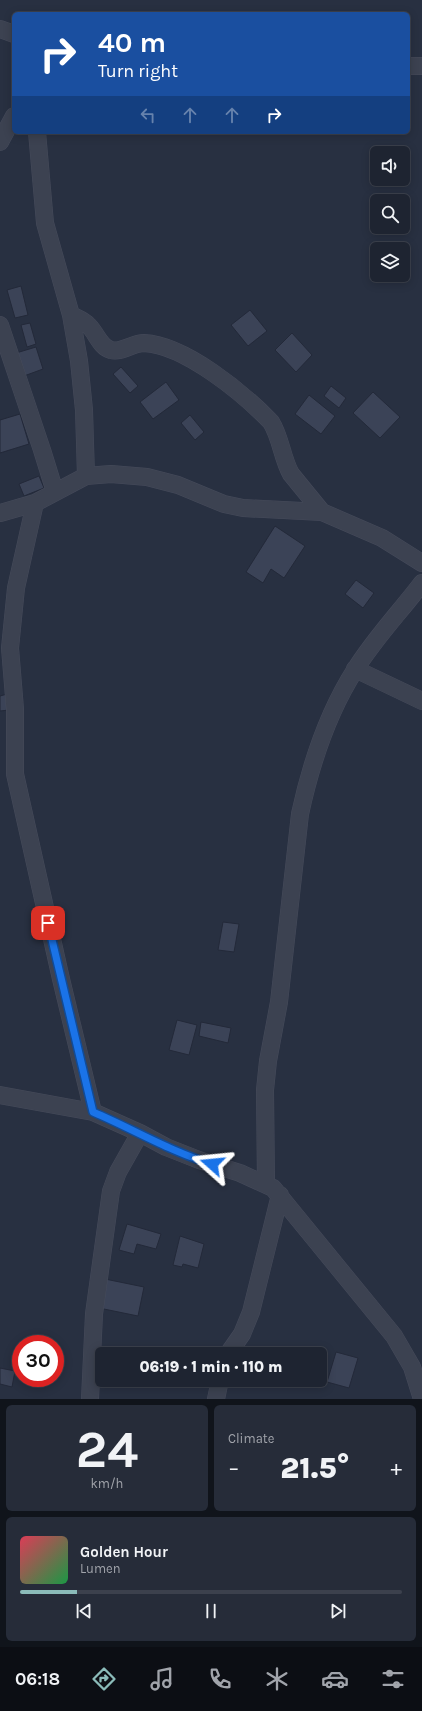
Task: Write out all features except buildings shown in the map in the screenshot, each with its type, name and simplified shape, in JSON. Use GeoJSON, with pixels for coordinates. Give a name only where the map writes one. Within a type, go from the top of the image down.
{"type":"FeatureCollection","features":[{"type":"Feature","properties":{"kind":"street"},"geometry":{"type":"LineString","coordinates":[[0,29],[12,33]]}},
{"type":"Feature","properties":{"kind":"street"},"geometry":{"type":"LineString","coordinates":[[410,66],[422,66]]}},
{"type":"Feature","properties":{"kind":"street"},"geometry":{"type":"LineString","coordinates":[[0,142],[12,120]]}},
{"type":"Feature","properties":{"kind":"street"},"geometry":{"type":"LineString","coordinates":[[38,134],[46,223],[71,315],[79,361],[84,410],[86,476]]}},
{"type":"Feature","properties":{"kind":"street"},"geometry":{"type":"LineString","coordinates":[[71,315],[88,325],[105,347],[111,350],[116,351],[134,344],[144,343],[188,357],[213,373],[271,422],[276,430],[289,471],[294,480],[322,512]]}},
{"type":"Feature","properties":{"kind":"street"},"geometry":{"type":"LineString","coordinates":[[0,325],[55,492]]}},
{"type":"Feature","properties":{"kind":"street"},"geometry":{"type":"LineString","coordinates":[[0,514],[35,503],[86,476],[111,474],[147,477],[178,484],[230,506],[322,512],[382,538],[422,562]]}},
{"type":"Feature","properties":{"kind":"street"},"geometry":{"type":"LineString","coordinates":[[35,503],[16,588],[10,642],[15,709],[15,774],[61,979],[93,1112]]}},
{"type":"Feature","properties":{"kind":"street"},"geometry":{"type":"LineString","coordinates":[[266,1183],[265,1090],[268,1061],[279,1002],[300,814],[306,784],[323,732],[355,669],[422,583]]}},
{"type":"Feature","properties":{"kind":"street"},"geometry":{"type":"LineString","coordinates":[[355,669],[422,701]]}},
{"type":"Feature","properties":{"kind":"street"},"geometry":{"type":"LineString","coordinates":[[0,1095],[93,1112],[199,1160],[240,1172],[266,1183],[280,1195],[308,1233],[394,1336],[412,1367],[422,1399]]}},
{"type":"Feature","properties":{"kind":"street"},"geometry":{"type":"LineString","coordinates":[[90,1399],[94,1314],[111,1191],[118,1172],[140,1133]]}},
{"type":"Feature","properties":{"kind":"street"},"geometry":{"type":"LineString","coordinates":[[233,1347],[244,1330],[251,1312],[280,1195]]}},
{"type":"Feature","properties":{"kind":"street"},"geometry":{"type":"LineString","coordinates":[[216,1399],[219,1387]]}},
{"type":"Feature","properties":{"kind":"route"},"geometry":{"type":"LineString","coordinates":[[48,923],[93,1112],[166,1146],[212,1164]]}}]}
